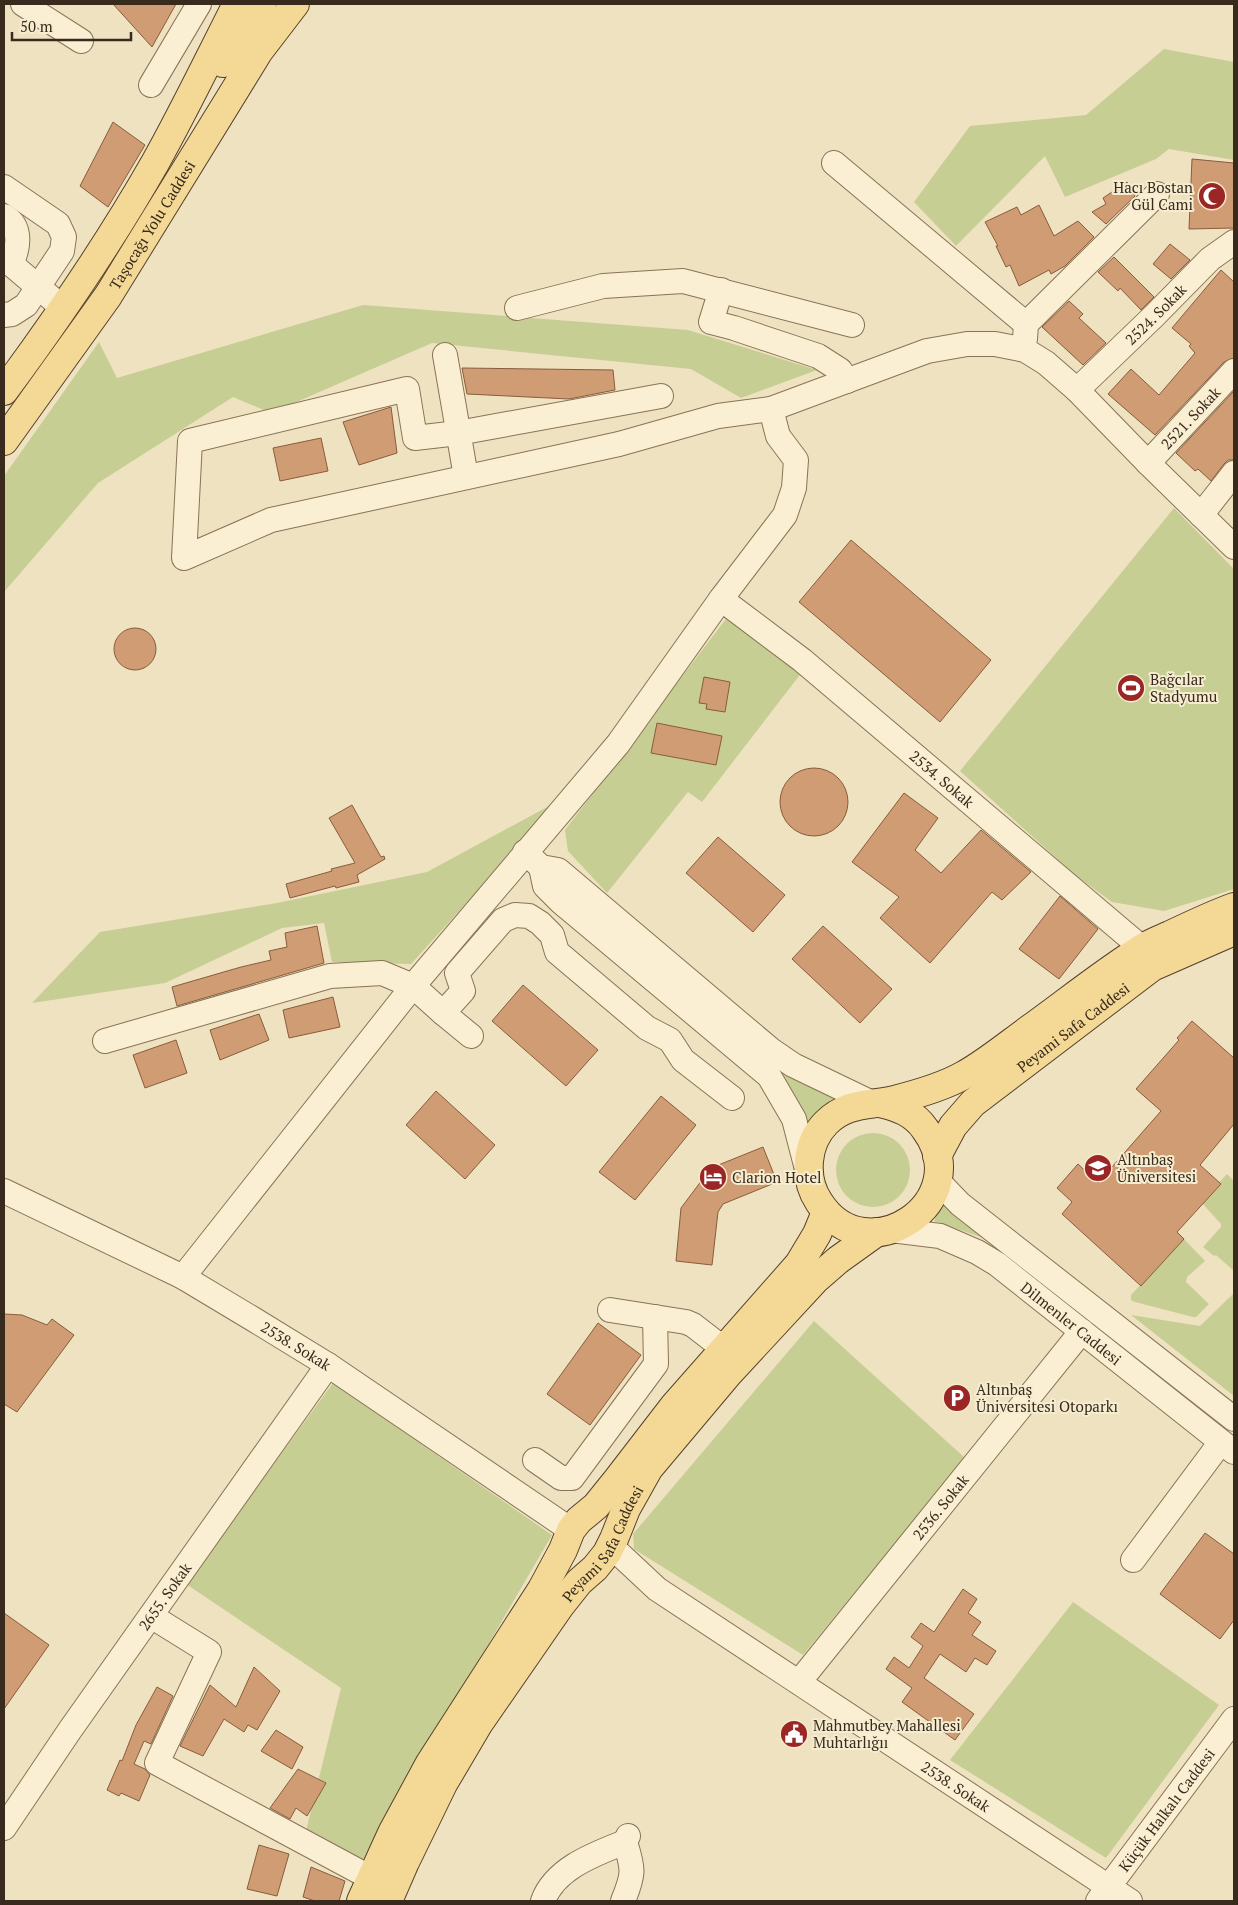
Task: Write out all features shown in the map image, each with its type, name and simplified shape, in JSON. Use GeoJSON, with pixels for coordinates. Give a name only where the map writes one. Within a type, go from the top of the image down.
{"type":"FeatureCollection","features":[{"type":"Feature","properties":{"kind":"main road","name":"Taşocağı Yolu Caddesi"},"geometry":{"type":"LineString","coordinates":[[6,382],[64,308],[113,232],[155,162],[237,4]]}},
{"type":"Feature","properties":{"kind":"main road"},"geometry":{"type":"LineString","coordinates":[[155,162],[262,4]]}},
{"type":"Feature","properties":{"kind":"main road","name":"Taşocağı Yolu Caddesi"},"geometry":{"type":"LineString","coordinates":[[4,441],[108,296],[259,51],[296,4]]}},
{"type":"Feature","properties":{"kind":"main road"},"geometry":{"type":"LineString","coordinates":[[6,382],[25,386],[45,384]]}},
{"type":"Feature","properties":{"kind":"main road"},"geometry":{"type":"LineString","coordinates":[[876,1103],[895,1106],[909,1113],[921,1123],[930,1135],[937,1168],[932,1196],[910,1222],[884,1231],[863,1232],[849,1228],[826,1212],[812,1190],[809,1178],[809,1158],[815,1139],[826,1123],[842,1110],[860,1104],[876,1103],[926,1091],[964,1075],[1208,917],[1234,907]]}},
{"type":"Feature","properties":{"kind":"main road","name":"Peyami Safa Caddesi"},"geometry":{"type":"LineString","coordinates":[[937,1168],[954,1126],[973,1103],[1147,958],[1234,931]]}},
{"type":"Feature","properties":{"kind":"main road","name":"Peyami Safa Caddesi"},"geometry":{"type":"LineString","coordinates":[[366,1890],[392,1833],[430,1763],[542,1589],[571,1534],[596,1506],[674,1406],[799,1264],[817,1234],[826,1212]]}},
{"type":"Feature","properties":{"kind":"main road","name":"Peyami Safa Caddesi"},"geometry":{"type":"LineString","coordinates":[[388,1901],[443,1784],[480,1724],[560,1606],[608,1550],[626,1509],[649,1468],[728,1374],[816,1280],[838,1260],[884,1231]]}},
{"type":"Feature","properties":{"kind":"main road"},"geometry":{"type":"LineString","coordinates":[[597,1522],[609,1530],[608,1550],[589,1566],[576,1563],[567,1557],[571,1534],[597,1522]]}},
{"type":"Feature","properties":{"kind":"street"},"geometry":{"type":"LineString","coordinates":[[23,4],[81,41]]}},
{"type":"Feature","properties":{"kind":"street"},"geometry":{"type":"LineString","coordinates":[[151,85],[199,4]]}},
{"type":"Feature","properties":{"kind":"street"},"geometry":{"type":"LineString","coordinates":[[834,163],[1026,324]]}},
{"type":"Feature","properties":{"kind":"street"},"geometry":{"type":"LineString","coordinates":[[4,187],[52,220],[62,230],[64,237],[62,250],[26,306],[12,314],[4,315]]}},
{"type":"Feature","properties":{"kind":"street"},"geometry":{"type":"LineString","coordinates":[[1025,350],[1026,324],[1157,194]]}},
{"type":"Feature","properties":{"kind":"street"},"geometry":{"type":"LineString","coordinates":[[4,216],[16,228],[17,248],[7,266],[64,308]]}},
{"type":"Feature","properties":{"kind":"street","name":"2524. Sokak"},"geometry":{"type":"LineString","coordinates":[[1077,390],[1210,259],[1234,242]]}},
{"type":"Feature","properties":{"kind":"street"},"geometry":{"type":"LineString","coordinates":[[518,308],[603,286],[683,281],[852,324]]}},
{"type":"Feature","properties":{"kind":"street"},"geometry":{"type":"LineString","coordinates":[[721,290],[711,322],[818,356],[840,370],[847,381]]}},
{"type":"Feature","properties":{"kind":"street"},"geometry":{"type":"LineString","coordinates":[[734,328],[744,296]]}},
{"type":"Feature","properties":{"kind":"street"},"geometry":{"type":"LineString","coordinates":[[661,396],[458,433],[415,438],[407,390],[190,441],[184,558],[271,520],[619,444],[718,416],[771,409],[927,351],[967,344],[995,344],[1025,350],[1046,363],[1077,390],[1234,547]]}},
{"type":"Feature","properties":{"kind":"street"},"geometry":{"type":"LineString","coordinates":[[445,355],[466,477]]}},
{"type":"Feature","properties":{"kind":"street","name":"2521. Sokak"},"geometry":{"type":"LineString","coordinates":[[1148,463],[1234,371]]}},
{"type":"Feature","properties":{"kind":"street"},"geometry":{"type":"LineString","coordinates":[[183,1277],[413,986],[533,860],[721,599],[785,515],[794,488],[796,460],[778,436],[771,409]]}},
{"type":"Feature","properties":{"kind":"street"},"geometry":{"type":"LineString","coordinates":[[1201,515],[1234,473]]}},
{"type":"Feature","properties":{"kind":"street","name":"2534. Sokak"},"geometry":{"type":"LineString","coordinates":[[721,599],[802,660],[1147,958]]}},
{"type":"Feature","properties":{"kind":"street"},"geometry":{"type":"LineString","coordinates":[[533,860],[544,886],[589,926],[769,1076],[794,1118],[809,1178]]}},
{"type":"Feature","properties":{"kind":"street"},"geometry":{"type":"LineString","coordinates":[[533,860],[558,870],[793,1066],[876,1103]]}},
{"type":"Feature","properties":{"kind":"street"},"geometry":{"type":"LineString","coordinates":[[443,1013],[463,991],[457,973],[503,920],[515,915],[522,915],[535,919],[540,923],[552,935],[558,952],[647,1028],[670,1040],[683,1060],[732,1098]]}},
{"type":"Feature","properties":{"kind":"street"},"geometry":{"type":"LineString","coordinates":[[105,1041],[330,976],[382,973],[413,986],[471,1036]]}},
{"type":"Feature","properties":{"kind":"street"},"geometry":{"type":"LineString","coordinates":[[670,1040],[692,1012]]}},
{"type":"Feature","properties":{"kind":"street","name":"Dilmenler Caddesi"},"geometry":{"type":"LineString","coordinates":[[937,1168],[966,1209],[1234,1419]]}},
{"type":"Feature","properties":{"kind":"street","name":"2538. Sokak"},"geometry":{"type":"LineString","coordinates":[[4,1191],[183,1277],[328,1365],[571,1534]]}},
{"type":"Feature","properties":{"kind":"street","name":"Dilmenler Caddesi"},"geometry":{"type":"LineString","coordinates":[[884,1231],[940,1236],[977,1252],[997,1264],[1228,1447]]}},
{"type":"Feature","properties":{"kind":"street"},"geometry":{"type":"LineString","coordinates":[[610,1310],[693,1324],[724,1349]]}},
{"type":"Feature","properties":{"kind":"street"},"geometry":{"type":"LineString","coordinates":[[535,1460],[560,1478],[572,1478],[656,1364],[655,1317]]}},
{"type":"Feature","properties":{"kind":"street","name":"2536. Sokak"},"geometry":{"type":"LineString","coordinates":[[799,1682],[1082,1331]]}},
{"type":"Feature","properties":{"kind":"street","name":"2655. Sokak"},"geometry":{"type":"LineString","coordinates":[[4,1828],[328,1365]]}},
{"type":"Feature","properties":{"kind":"street"},"geometry":{"type":"LineString","coordinates":[[1133,1560],[1228,1447]]}},
{"type":"Feature","properties":{"kind":"street","name":"2538. Sokak"},"geometry":{"type":"LineString","coordinates":[[608,1550],[612,1567],[646,1586],[657,1589],[799,1682],[1103,1894],[1130,1901]]}},
{"type":"Feature","properties":{"kind":"street"},"geometry":{"type":"LineString","coordinates":[[151,1616],[209,1652],[157,1763],[366,1890]]}},
{"type":"Feature","properties":{"kind":"street","name":"Küçük Halkalı Caddesi"},"geometry":{"type":"LineString","coordinates":[[1103,1894],[1234,1719]]}},
{"type":"Feature","properties":{"kind":"street"},"geometry":{"type":"LineString","coordinates":[[543,1901],[549,1889],[564,1873],[626,1839],[632,1866],[630,1883],[623,1901]]}},
{"type":"Feature","properties":{"kind":"green space"},"geometry":{"type":"Polygon","coordinates":[[[1164,49],[1234,62],[1234,160],[1169,149],[1156,159],[1065,197],[1045,156],[956,246],[914,202],[970,126],[1086,115],[1164,49]]]}},
{"type":"Feature","properties":{"kind":"green space"},"geometry":{"type":"Polygon","coordinates":[[[363,305],[688,330],[817,370],[741,398],[691,369],[432,343],[271,413],[233,397],[98,483],[4,592],[4,476],[99,342],[117,378],[363,305]]]}},
{"type":"Feature","properties":{"kind":"green space","name":"Bağcılar Stadyumu"},"geometry":{"type":"Polygon","coordinates":[[[1174,508],[1234,569],[1234,889],[1164,911],[1112,902],[1075,875],[960,771],[1174,508]]]}},
{"type":"Feature","properties":{"kind":"green space"},"geometry":{"type":"Polygon","coordinates":[[[732,611],[806,667],[702,802],[688,792],[607,893],[568,851],[565,830],[732,611]]]}},
{"type":"Feature","properties":{"kind":"green space"},"geometry":{"type":"Polygon","coordinates":[[[560,800],[411,964],[332,962],[324,923],[282,928],[165,983],[32,1003],[100,932],[277,903],[427,872],[560,800]]]}},
{"type":"Feature","properties":{"kind":"green space"},"geometry":{"type":"Polygon","coordinates":[[[778,1069],[840,1094],[806,1128],[778,1069]]]}},
{"type":"Feature","properties":{"kind":"green space"},"geometry":{"type":"Polygon","coordinates":[[[866,1133],[880,1133],[894,1139],[904,1149],[910,1163],[910,1177],[904,1191],[894,1201],[880,1207],[866,1207],[852,1201],[842,1191],[836,1177],[836,1163],[842,1149],[852,1139],[866,1133]]]}},
{"type":"Feature","properties":{"kind":"green space"},"geometry":{"type":"Polygon","coordinates":[[[1227,1174],[1234,1181],[1234,1271],[1216,1255],[1214,1256],[1203,1247],[1221,1227],[1221,1224],[1201,1202],[1227,1174]]]}},
{"type":"Feature","properties":{"kind":"green space"},"geometry":{"type":"Polygon","coordinates":[[[944,1201],[989,1240],[934,1221],[944,1201]]]}},
{"type":"Feature","properties":{"kind":"green space"},"geometry":{"type":"Polygon","coordinates":[[[1184,1239],[1205,1261],[1187,1277],[1186,1282],[1209,1304],[1196,1317],[1193,1317],[1131,1300],[1131,1295],[1184,1239]]]}},
{"type":"Feature","properties":{"kind":"green space"},"geometry":{"type":"Polygon","coordinates":[[[1234,1293],[1234,1396],[1131,1315],[1200,1326],[1234,1293]]]}},
{"type":"Feature","properties":{"kind":"green space"},"geometry":{"type":"Polygon","coordinates":[[[814,1321],[965,1458],[803,1655],[634,1549],[633,1534],[814,1321]]]}},
{"type":"Feature","properties":{"kind":"green space"},"geometry":{"type":"Polygon","coordinates":[[[333,1383],[552,1535],[362,1861],[305,1835],[341,1688],[186,1584],[333,1383]]]}},
{"type":"Feature","properties":{"kind":"green space"},"geometry":{"type":"Polygon","coordinates":[[[1073,1602],[1219,1705],[1106,1858],[950,1760],[1073,1602]]]}},
{"type":"Feature","properties":{"kind":"building"},"geometry":{"type":"Polygon","coordinates":[[[113,4],[176,4],[152,47],[113,4]]]}},
{"type":"Feature","properties":{"kind":"building"},"geometry":{"type":"Polygon","coordinates":[[[113,122],[145,145],[108,207],[80,186],[113,122]]]}},
{"type":"Feature","properties":{"kind":"building","name":"Hacı Bostan Gül Cami"},"geometry":{"type":"Polygon","coordinates":[[[1192,159],[1234,163],[1234,228],[1189,229],[1192,159]]]}},
{"type":"Feature","properties":{"kind":"building"},"geometry":{"type":"Polygon","coordinates":[[[1127,182],[1135,196],[1106,224],[1092,212],[1106,204],[1103,198],[1127,182]]]}},
{"type":"Feature","properties":{"kind":"building"},"geometry":{"type":"Polygon","coordinates":[[[1039,205],[1054,236],[1078,221],[1094,237],[1065,266],[1051,274],[1049,270],[1019,286],[1010,265],[1006,267],[996,246],[998,246],[985,222],[1017,207],[1021,215],[1039,205]]]}},
{"type":"Feature","properties":{"kind":"building"},"geometry":{"type":"Polygon","coordinates":[[[1170,244],[1190,260],[1171,279],[1153,264],[1170,244]]]}},
{"type":"Feature","properties":{"kind":"building"},"geometry":{"type":"Polygon","coordinates":[[[1114,257],[1154,297],[1141,310],[1120,288],[1118,291],[1098,272],[1114,257]]]}},
{"type":"Feature","properties":{"kind":"building"},"geometry":{"type":"Polygon","coordinates":[[[1221,270],[1234,282],[1234,358],[1224,362],[1155,435],[1108,394],[1131,369],[1159,395],[1195,353],[1189,346],[1191,344],[1172,328],[1221,270]]]}},
{"type":"Feature","properties":{"kind":"building"},"geometry":{"type":"Polygon","coordinates":[[[1069,301],[1083,314],[1079,318],[1106,343],[1083,365],[1042,327],[1069,301]]]}},
{"type":"Feature","properties":{"kind":"building"},"geometry":{"type":"Polygon","coordinates":[[[462,368],[613,370],[615,390],[569,399],[467,394],[462,368]]]}},
{"type":"Feature","properties":{"kind":"building"},"geometry":{"type":"Polygon","coordinates":[[[1234,391],[1234,460],[1228,460],[1211,481],[1198,469],[1195,471],[1176,453],[1234,391]]]}},
{"type":"Feature","properties":{"kind":"building"},"geometry":{"type":"Polygon","coordinates":[[[391,407],[397,453],[359,465],[343,422],[391,407]]]}},
{"type":"Feature","properties":{"kind":"building"},"geometry":{"type":"Polygon","coordinates":[[[321,438],[328,471],[280,481],[273,448],[321,438]]]}},
{"type":"Feature","properties":{"kind":"building"},"geometry":{"type":"Polygon","coordinates":[[[851,540],[991,660],[940,722],[799,602],[851,540]]]}},
{"type":"Feature","properties":{"kind":"building"},"geometry":{"type":"Polygon","coordinates":[[[135,628],[150,634],[156,649],[150,664],[135,670],[120,664],[114,649],[120,634],[135,628]]]}},
{"type":"Feature","properties":{"kind":"building"},"geometry":{"type":"Polygon","coordinates":[[[704,677],[730,682],[725,712],[706,709],[707,704],[699,703],[704,677]]]}},
{"type":"Feature","properties":{"kind":"building"},"geometry":{"type":"Polygon","coordinates":[[[657,723],[722,736],[716,765],[651,753],[657,723]]]}},
{"type":"Feature","properties":{"kind":"building"},"geometry":{"type":"Polygon","coordinates":[[[807,768],[821,768],[833,773],[843,783],[848,795],[848,809],[843,821],[833,831],[821,836],[807,836],[795,831],[785,821],[780,809],[780,795],[785,783],[795,773],[807,768]]]}},
{"type":"Feature","properties":{"kind":"building"},"geometry":{"type":"Polygon","coordinates":[[[904,793],[938,818],[915,850],[941,873],[981,830],[1031,872],[1002,900],[992,892],[930,963],[880,918],[899,897],[852,862],[904,793]]]}},
{"type":"Feature","properties":{"kind":"building"},"geometry":{"type":"Polygon","coordinates":[[[352,805],[381,857],[384,856],[385,859],[357,875],[359,882],[336,888],[335,886],[290,898],[286,884],[355,863],[329,818],[352,805]]]}},
{"type":"Feature","properties":{"kind":"building"},"geometry":{"type":"Polygon","coordinates":[[[718,837],[785,895],[753,932],[686,873],[718,837]]]}},
{"type":"Feature","properties":{"kind":"building"},"geometry":{"type":"Polygon","coordinates":[[[1060,896],[1098,929],[1059,979],[1019,949],[1060,896]]]}},
{"type":"Feature","properties":{"kind":"building"},"geometry":{"type":"Polygon","coordinates":[[[317,926],[324,963],[177,1006],[172,987],[271,960],[269,951],[287,947],[285,933],[317,926]]]}},
{"type":"Feature","properties":{"kind":"building"},"geometry":{"type":"Polygon","coordinates":[[[823,926],[892,989],[860,1023],[792,959],[823,926]]]}},
{"type":"Feature","properties":{"kind":"building"},"geometry":{"type":"Polygon","coordinates":[[[523,985],[598,1050],[566,1086],[492,1021],[523,985]]]}},
{"type":"Feature","properties":{"kind":"building"},"geometry":{"type":"Polygon","coordinates":[[[333,997],[340,1027],[289,1038],[283,1010],[333,997]]]}},
{"type":"Feature","properties":{"kind":"building"},"geometry":{"type":"Polygon","coordinates":[[[259,1014],[269,1040],[220,1060],[210,1030],[259,1014]]]}},
{"type":"Feature","properties":{"kind":"building"},"geometry":{"type":"Polygon","coordinates":[[[1192,1021],[1234,1058],[1234,1124],[1200,1165],[1221,1184],[1177,1232],[1184,1239],[1141,1286],[1062,1214],[1072,1202],[1057,1188],[1078,1164],[1098,1183],[1161,1111],[1136,1089],[1179,1040],[1177,1038],[1192,1021]]]}},
{"type":"Feature","properties":{"kind":"building"},"geometry":{"type":"Polygon","coordinates":[[[176,1040],[187,1073],[145,1088],[133,1055],[176,1040]]]}},
{"type":"Feature","properties":{"kind":"building"},"geometry":{"type":"Polygon","coordinates":[[[436,1091],[495,1145],[465,1179],[406,1125],[436,1091]]]}},
{"type":"Feature","properties":{"kind":"building"},"geometry":{"type":"Polygon","coordinates":[[[661,1096],[696,1125],[635,1200],[599,1172],[661,1096]]]}},
{"type":"Feature","properties":{"kind":"building"},"geometry":{"type":"Polygon","coordinates":[[[763,1147],[777,1182],[723,1204],[718,1212],[712,1265],[676,1261],[681,1208],[711,1168],[763,1147]]]}},
{"type":"Feature","properties":{"kind":"building"},"geometry":{"type":"Polygon","coordinates":[[[4,1314],[22,1315],[47,1325],[52,1319],[74,1335],[17,1412],[4,1404],[4,1314]]]}},
{"type":"Feature","properties":{"kind":"building"},"geometry":{"type":"Polygon","coordinates":[[[598,1323],[641,1355],[590,1425],[547,1394],[598,1323]]]}},
{"type":"Feature","properties":{"kind":"building"},"geometry":{"type":"Polygon","coordinates":[[[1205,1533],[1234,1554],[1234,1620],[1220,1639],[1160,1594],[1205,1533]]]}},
{"type":"Feature","properties":{"kind":"building"},"geometry":{"type":"Polygon","coordinates":[[[963,1589],[977,1599],[968,1613],[981,1622],[972,1635],[996,1651],[987,1665],[975,1658],[966,1672],[940,1654],[924,1678],[974,1714],[955,1740],[902,1702],[912,1688],[886,1669],[894,1657],[909,1668],[923,1646],[911,1637],[921,1623],[934,1632],[963,1589]]]}},
{"type":"Feature","properties":{"kind":"building"},"geometry":{"type":"Polygon","coordinates":[[[4,1613],[49,1645],[4,1709],[4,1613]]]}},
{"type":"Feature","properties":{"kind":"building"},"geometry":{"type":"Polygon","coordinates":[[[254,1667],[280,1691],[257,1730],[248,1725],[244,1732],[224,1719],[203,1756],[180,1746],[210,1685],[236,1707],[254,1667]]]}},
{"type":"Feature","properties":{"kind":"building"},"geometry":{"type":"Polygon","coordinates":[[[157,1687],[173,1696],[151,1744],[144,1741],[134,1764],[145,1769],[150,1775],[139,1801],[121,1793],[119,1796],[107,1790],[120,1760],[122,1761],[136,1725],[157,1687]]]}},
{"type":"Feature","properties":{"kind":"building"},"geometry":{"type":"Polygon","coordinates":[[[276,1730],[303,1747],[292,1769],[261,1751],[276,1730]]]}},
{"type":"Feature","properties":{"kind":"building"},"geometry":{"type":"Polygon","coordinates":[[[298,1769],[326,1783],[307,1816],[296,1808],[290,1819],[270,1808],[298,1769]]]}},
{"type":"Feature","properties":{"kind":"building"},"geometry":{"type":"Polygon","coordinates":[[[259,1845],[289,1854],[277,1896],[247,1889],[259,1845]]]}},
{"type":"Feature","properties":{"kind":"building"},"geometry":{"type":"Polygon","coordinates":[[[311,1867],[345,1881],[339,1901],[315,1901],[303,1897],[311,1867]]]}},
{"type":"Feature","properties":{"kind":"place","name":"Hacı Bostan Gül Cami"},"geometry":{"type":"Point","coordinates":[1212,196]}},
{"type":"Feature","properties":{"kind":"place","name":"Bağcılar Stadyumu"},"geometry":{"type":"Point","coordinates":[1131,688]}},
{"type":"Feature","properties":{"kind":"place","name":"Altınbaş Üniversitesi"},"geometry":{"type":"Point","coordinates":[1098,1168]}},
{"type":"Feature","properties":{"kind":"place","name":"Clarion Hotel"},"geometry":{"type":"Point","coordinates":[713,1177]}},
{"type":"Feature","properties":{"kind":"place","name":"Altınbaş Üniversitesi Otoparkı"},"geometry":{"type":"Point","coordinates":[957,1398]}},
{"type":"Feature","properties":{"kind":"place","name":"Mahmutbey Mahallesi Muhtarlığıı"},"geometry":{"type":"Point","coordinates":[794,1734]}}]}
